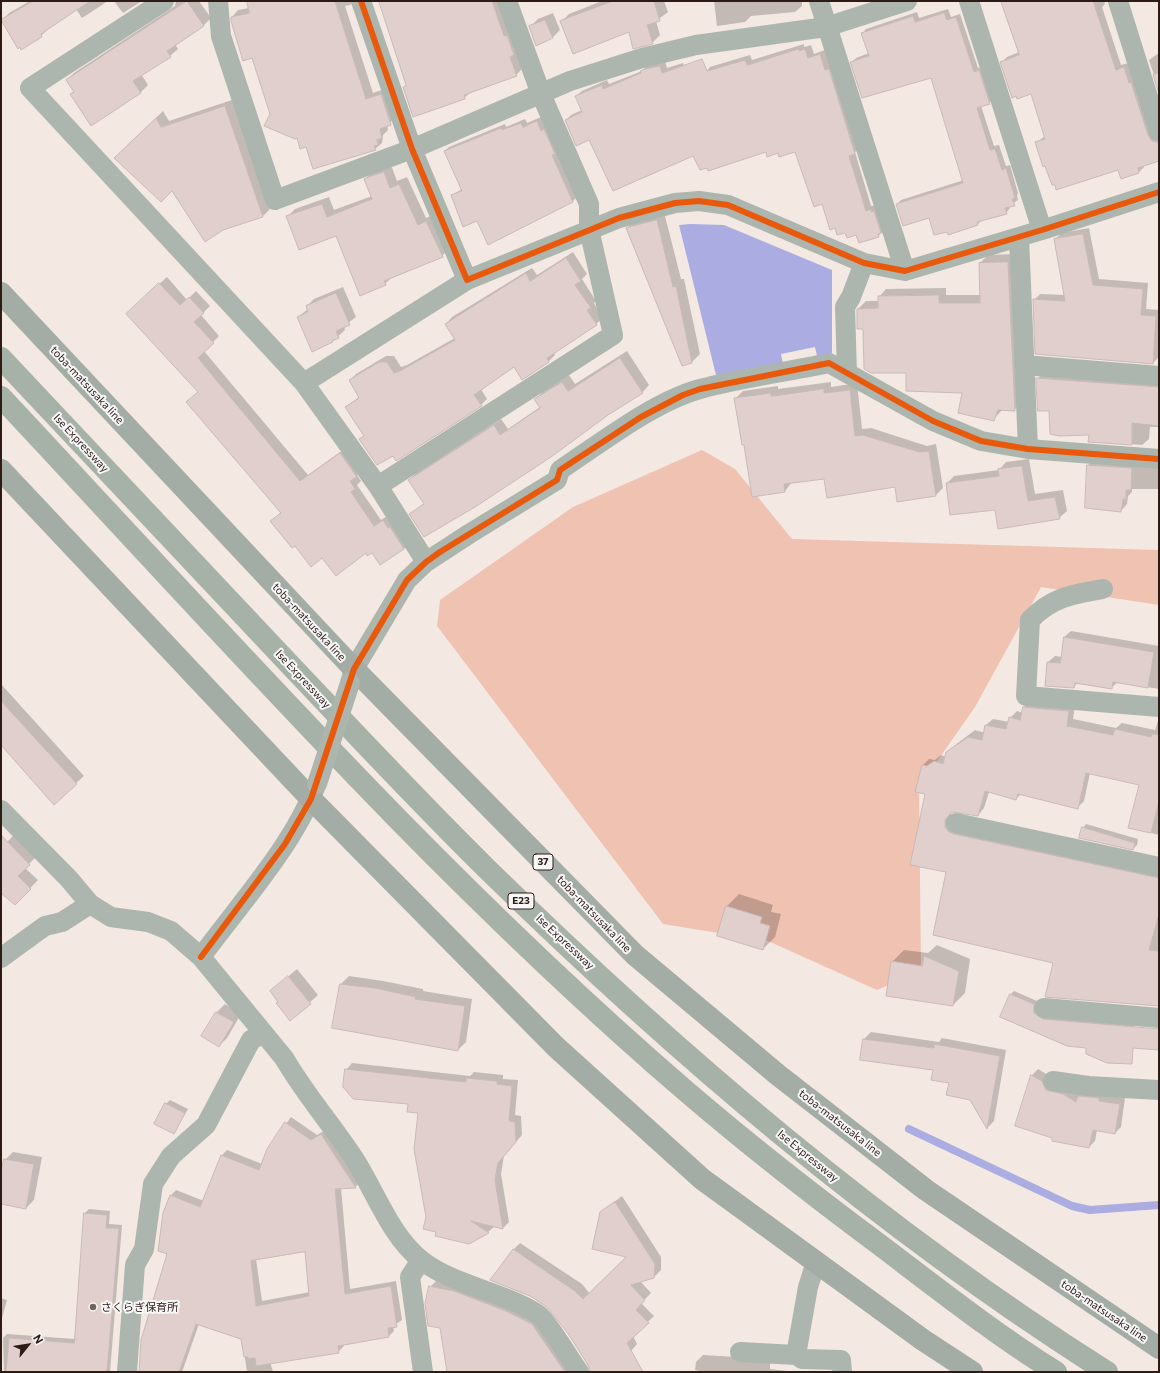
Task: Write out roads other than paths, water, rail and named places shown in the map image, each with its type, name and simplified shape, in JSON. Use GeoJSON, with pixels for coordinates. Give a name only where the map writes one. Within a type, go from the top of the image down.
{"type":"FeatureCollection","features":[{"type":"Feature","properties":{"kind":"highway","name":"Ise Expressway"},"geometry":{"type":"LineString","coordinates":[[1,358],[381,762],[486,868],[594,969],[703,1068],[816,1164],[941,1258],[1057,1340],[1107,1372]]}},
{"type":"Feature","properties":{"kind":"highway","name":"E23"},"geometry":{"type":"LineString","coordinates":[[1,397],[362,783],[468,889],[577,992],[687,1092],[802,1187],[922,1277],[1056,1372]]}},
{"type":"Feature","properties":{"kind":"main road","name":"toba-matsusaka line"},"geometry":{"type":"LineString","coordinates":[[1,294],[352,676],[635,955],[778,1075],[926,1190],[1159,1348]]}},
{"type":"Feature","properties":{"kind":"main road"},"geometry":{"type":"LineString","coordinates":[[1,470],[314,792],[556,1048],[702,1180],[923,1340],[972,1372]]}},
{"type":"Feature","properties":{"kind":"street"},"geometry":{"type":"LineString","coordinates":[[164,1],[30,88],[304,383],[378,486],[426,562]]}},
{"type":"Feature","properties":{"kind":"street"},"geometry":{"type":"LineString","coordinates":[[218,1],[221,36],[275,200],[412,149],[570,81],[642,58],[696,45],[826,27],[907,1]]}},
{"type":"Feature","properties":{"kind":"street"},"geometry":{"type":"LineString","coordinates":[[362,1],[412,149],[467,280]]}},
{"type":"Feature","properties":{"kind":"street"},"geometry":{"type":"LineString","coordinates":[[378,486],[613,335],[589,229],[589,204],[541,94],[507,1]]}},
{"type":"Feature","properties":{"kind":"street"},"geometry":{"type":"LineString","coordinates":[[819,1],[826,27],[906,271]]}},
{"type":"Feature","properties":{"kind":"street"},"geometry":{"type":"LineString","coordinates":[[970,1],[1042,230]]}},
{"type":"Feature","properties":{"kind":"street"},"geometry":{"type":"LineString","coordinates":[[1118,1],[1159,132]]}},
{"type":"Feature","properties":{"kind":"street"},"geometry":{"type":"LineString","coordinates":[[304,383],[467,280],[589,229],[619,218],[675,203],[699,201],[728,205],[864,263],[906,271],[1042,230],[1159,192]]}},
{"type":"Feature","properties":{"kind":"street"},"geometry":{"type":"LineString","coordinates":[[1019,237],[1028,449]]}},
{"type":"Feature","properties":{"kind":"street"},"geometry":{"type":"LineString","coordinates":[[847,373],[845,307],[851,297],[864,263]]}},
{"type":"Feature","properties":{"kind":"street"},"geometry":{"type":"LineString","coordinates":[[201,957],[286,844],[314,792],[352,676],[407,580],[426,562],[468,534],[557,480],[560,470],[666,402],[700,389],[829,363],[933,421],[981,441],[1028,449],[1159,459]]}},
{"type":"Feature","properties":{"kind":"street"},"geometry":{"type":"LineString","coordinates":[[1024,365],[1159,376]]}},
{"type":"Feature","properties":{"kind":"street"},"geometry":{"type":"LineString","coordinates":[[1103,589],[1068,595],[1042,608],[1030,620],[1026,696],[1159,707]]}},
{"type":"Feature","properties":{"kind":"street"},"geometry":{"type":"LineString","coordinates":[[1,810],[69,879],[90,904],[111,917],[148,922],[171,931],[201,957],[284,1058],[355,1161],[399,1237],[421,1260],[446,1275],[510,1301],[540,1316],[579,1372]]}},
{"type":"Feature","properties":{"kind":"street"},"geometry":{"type":"LineString","coordinates":[[956,823],[1159,868]]}},
{"type":"Feature","properties":{"kind":"street"},"geometry":{"type":"LineString","coordinates":[[1,958],[46,926],[62,922],[90,904]]}},
{"type":"Feature","properties":{"kind":"street"},"geometry":{"type":"LineString","coordinates":[[1044,1008],[1159,1018]]}},
{"type":"Feature","properties":{"kind":"street"},"geometry":{"type":"LineString","coordinates":[[127,1372],[135,1266],[144,1249],[153,1184],[171,1156],[206,1125],[251,1040],[263,1033]]}},
{"type":"Feature","properties":{"kind":"street"},"geometry":{"type":"LineString","coordinates":[[1053,1081],[1088,1086],[1159,1090]]}},
{"type":"Feature","properties":{"kind":"street"},"geometry":{"type":"LineString","coordinates":[[421,1260],[410,1277],[423,1372]]}},
{"type":"Feature","properties":{"kind":"street"},"geometry":{"type":"LineString","coordinates":[[796,1355],[808,1287],[816,1262]]}},
{"type":"Feature","properties":{"kind":"street"},"geometry":{"type":"LineString","coordinates":[[740,1352],[796,1355],[802,1359],[841,1360],[842,1372]]}},
{"type":"Feature","properties":{"kind":"water"},"geometry":{"type":"Polygon","coordinates":[[[679,225],[724,225],[832,270],[832,353],[817,356],[815,347],[781,354],[783,364],[716,375],[679,225]]]}},
{"type":"Feature","properties":{"kind":"waterway"},"geometry":{"type":"LineString","coordinates":[[909,1129],[1072,1206],[1090,1210],[1159,1205]]}},
{"type":"Feature","properties":{"kind":"place","name":"さくらぎ保育所"},"geometry":{"type":"Point","coordinates":[93,1307]}}]}
